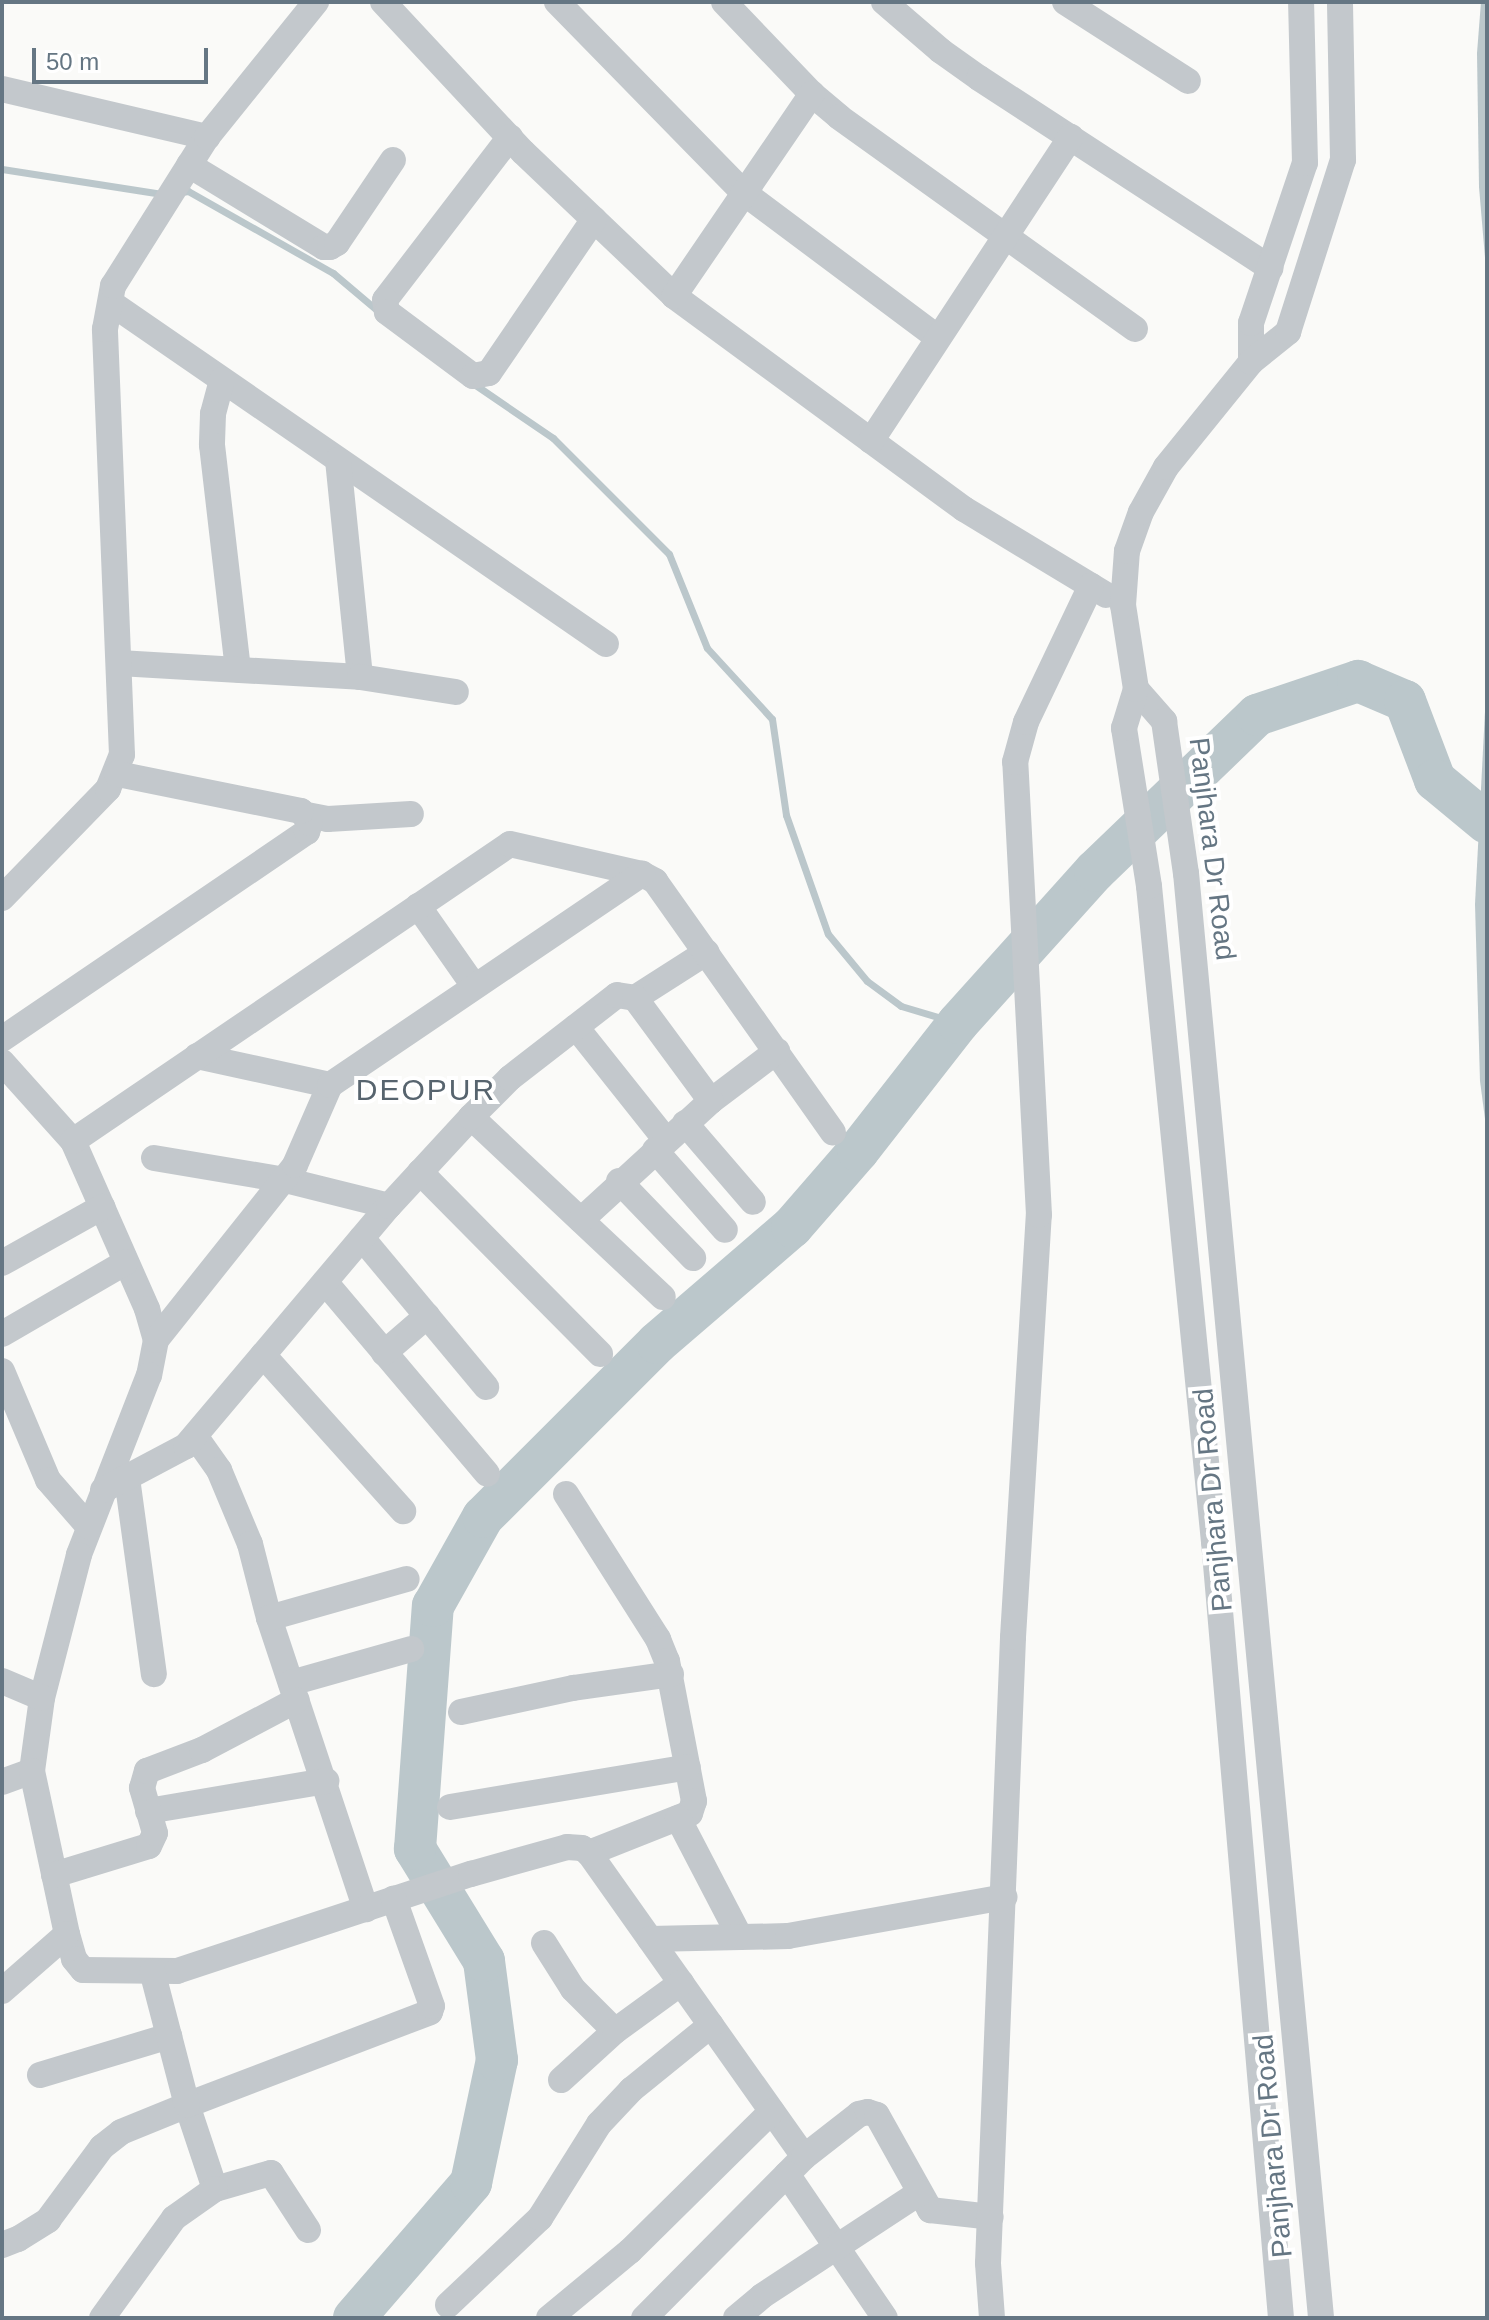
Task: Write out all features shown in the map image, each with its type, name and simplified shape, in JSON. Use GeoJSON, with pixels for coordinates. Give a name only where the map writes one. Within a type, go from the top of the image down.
{"type":"FeatureCollection","features":[{"type":"Feature","properties":{"kind":"street"},"geometry":{"type":"LineString","coordinates":[[2,898],[108,789],[117,774],[122,755],[105,329],[113,286],[207,137],[316,2]]}},
{"type":"Feature","properties":{"kind":"street"},"geometry":{"type":"LineString","coordinates":[[383,2],[510,137],[674,296],[964,509],[1123,605]]}},
{"type":"Feature","properties":{"kind":"street"},"geometry":{"type":"LineString","coordinates":[[557,2],[743,192],[937,337]]}},
{"type":"Feature","properties":{"kind":"street"},"geometry":{"type":"LineString","coordinates":[[724,2],[812,94],[1135,329]]}},
{"type":"Feature","properties":{"kind":"street"},"geometry":{"type":"LineString","coordinates":[[884,2],[941,51],[1270,268]]}},
{"type":"Feature","properties":{"kind":"street"},"geometry":{"type":"LineString","coordinates":[[1065,2],[1188,81]]}},
{"type":"Feature","properties":{"kind":"street"},"geometry":{"type":"LineString","coordinates":[[1251,362],[1251,323],[1305,163],[1301,2]]}},
{"type":"Feature","properties":{"kind":"street","name":"Panjhara Dr Road"},"geometry":{"type":"LineString","coordinates":[[1281,2318],[1214,1542],[1149,886],[1124,728],[1136,689],[1123,605],[1127,551],[1141,512],[1166,467],[1251,362],[1288,332],[1343,160],[1340,2]]}},
{"type":"Feature","properties":{"kind":"street"},"geometry":{"type":"LineString","coordinates":[[2,89],[207,137]]}},
{"type":"Feature","properties":{"kind":"street"},"geometry":{"type":"LineString","coordinates":[[674,296],[812,94]]}},
{"type":"Feature","properties":{"kind":"street"},"geometry":{"type":"LineString","coordinates":[[510,137],[385,300],[387,312],[473,376],[489,373],[594,219]]}},
{"type":"Feature","properties":{"kind":"street"},"geometry":{"type":"LineString","coordinates":[[871,441],[1071,137]]}},
{"type":"Feature","properties":{"kind":"street"},"geometry":{"type":"LineString","coordinates":[[176,186],[330,247],[337,243],[393,160]]}},
{"type":"Feature","properties":{"kind":"street"},"geometry":{"type":"LineString","coordinates":[[111,303],[606,644]]}},
{"type":"Feature","properties":{"kind":"street"},"geometry":{"type":"LineString","coordinates":[[222,380],[213,414],[212,445],[238,670]]}},
{"type":"Feature","properties":{"kind":"street"},"geometry":{"type":"LineString","coordinates":[[338,460],[360,677]]}},
{"type":"Feature","properties":{"kind":"street"},"geometry":{"type":"LineString","coordinates":[[992,2318],[988,2263],[1013,1637],[1039,1215],[1015,762],[1026,722],[1091,586]]}},
{"type":"Feature","properties":{"kind":"street"},"geometry":{"type":"LineString","coordinates":[[119,663],[360,677],[456,692]]}},
{"type":"Feature","properties":{"kind":"street","name":"Panjhara Dr Road"},"geometry":{"type":"LineString","coordinates":[[1136,689],[1164,721],[1186,873],[1321,2318]]}},
{"type":"Feature","properties":{"kind":"street"},"geometry":{"type":"LineString","coordinates":[[117,774],[328,819],[411,814]]}},
{"type":"Feature","properties":{"kind":"street"},"geometry":{"type":"LineString","coordinates":[[2,1039],[307,832],[307,815]]}},
{"type":"Feature","properties":{"kind":"street"},"geometry":{"type":"LineString","coordinates":[[73,1141],[510,844],[642,874],[664,890],[833,1132]]}},
{"type":"Feature","properties":{"kind":"street"},"geometry":{"type":"LineString","coordinates":[[156,1340],[285,1180],[295,1165],[330,1085],[642,874]]}},
{"type":"Feature","properties":{"kind":"street"},"geometry":{"type":"LineString","coordinates":[[418,906],[474,986]]}},
{"type":"Feature","properties":{"kind":"street"},"geometry":{"type":"LineString","coordinates":[[103,1490],[170,1456],[195,1436],[389,1206],[510,1078],[617,995],[635,998],[707,952]]}},
{"type":"Feature","properties":{"kind":"street"},"geometry":{"type":"LineString","coordinates":[[635,998],[711,1101]]}},
{"type":"Feature","properties":{"kind":"street"},"geometry":{"type":"LineString","coordinates":[[576,1027],[669,1138],[725,1230]]}},
{"type":"Feature","properties":{"kind":"street"},"geometry":{"type":"LineString","coordinates":[[581,1220],[619,1181],[711,1101],[777,1051]]}},
{"type":"Feature","properties":{"kind":"street"},"geometry":{"type":"LineString","coordinates":[[197,1056],[330,1085]]}},
{"type":"Feature","properties":{"kind":"street"},"geometry":{"type":"LineString","coordinates":[[2,1062],[73,1141],[147,1309],[156,1340],[149,1375],[89,1527],[18,1692],[32,1771],[74,1959],[83,1970],[177,1971],[471,1874],[567,1847],[582,1848],[589,1853],[772,2111],[836,2246],[885,2318]]}},
{"type":"Feature","properties":{"kind":"street"},"geometry":{"type":"LineString","coordinates":[[471,1117],[663,1297]]}},
{"type":"Feature","properties":{"kind":"street"},"geometry":{"type":"LineString","coordinates":[[669,1138],[753,1202]]}},
{"type":"Feature","properties":{"kind":"street"},"geometry":{"type":"LineString","coordinates":[[154,1158],[285,1180],[389,1206]]}},
{"type":"Feature","properties":{"kind":"street"},"geometry":{"type":"LineString","coordinates":[[420,1172],[600,1354]]}},
{"type":"Feature","properties":{"kind":"street"},"geometry":{"type":"LineString","coordinates":[[619,1181],[693,1258]]}},
{"type":"Feature","properties":{"kind":"street"},"geometry":{"type":"LineString","coordinates":[[2,1263],[102,1207]]}},
{"type":"Feature","properties":{"kind":"street"},"geometry":{"type":"LineString","coordinates":[[362,1238],[486,1387]]}},
{"type":"Feature","properties":{"kind":"street"},"geometry":{"type":"LineString","coordinates":[[2,1334],[126,1262]]}},
{"type":"Feature","properties":{"kind":"street"},"geometry":{"type":"LineString","coordinates":[[325,1282],[487,1474]]}},
{"type":"Feature","properties":{"kind":"street"},"geometry":{"type":"LineString","coordinates":[[384,1353],[427,1316]]}},
{"type":"Feature","properties":{"kind":"street"},"geometry":{"type":"LineString","coordinates":[[263,1355],[403,1511]]}},
{"type":"Feature","properties":{"kind":"street"},"geometry":{"type":"LineString","coordinates":[[2,1371],[48,1480],[89,1527]]}},
{"type":"Feature","properties":{"kind":"street"},"geometry":{"type":"LineString","coordinates":[[195,1436],[219,1470],[235,1504],[269,1618],[326,1781],[366,1909]]}},
{"type":"Feature","properties":{"kind":"street"},"geometry":{"type":"LineString","coordinates":[[127,1478],[154,1674]]}},
{"type":"Feature","properties":{"kind":"street"},"geometry":{"type":"LineString","coordinates":[[566,1494],[658,1639],[671,1674],[693,1808],[678,1818],[589,1853]]}},
{"type":"Feature","properties":{"kind":"street"},"geometry":{"type":"LineString","coordinates":[[269,1618],[407,1579]]}},
{"type":"Feature","properties":{"kind":"street"},"geometry":{"type":"LineString","coordinates":[[54,1875],[149,1846],[155,1833],[142,1788],[147,1771],[202,1750],[294,1692],[411,1649]]}},
{"type":"Feature","properties":{"kind":"street"},"geometry":{"type":"LineString","coordinates":[[461,1712],[573,1688],[671,1674]]}},
{"type":"Feature","properties":{"kind":"street"},"geometry":{"type":"LineString","coordinates":[[450,1807],[688,1767]]}},
{"type":"Feature","properties":{"kind":"street"},"geometry":{"type":"LineString","coordinates":[[2,1782],[32,1771]]}},
{"type":"Feature","properties":{"kind":"street"},"geometry":{"type":"LineString","coordinates":[[148,1811],[326,1781]]}},
{"type":"Feature","properties":{"kind":"street"},"geometry":{"type":"LineString","coordinates":[[678,1818],[740,1937]]}},
{"type":"Feature","properties":{"kind":"street"},"geometry":{"type":"LineString","coordinates":[[2,2245],[48,2220],[102,2147],[143,2120],[430,2012],[432,2006],[406,1896]]}},
{"type":"Feature","properties":{"kind":"street"},"geometry":{"type":"LineString","coordinates":[[650,1939],[788,1936],[1005,1897]]}},
{"type":"Feature","properties":{"kind":"street"},"geometry":{"type":"LineString","coordinates":[[2,1991],[67,1934]]}},
{"type":"Feature","properties":{"kind":"street"},"geometry":{"type":"LineString","coordinates":[[544,1943],[573,1989],[615,2031]]}},
{"type":"Feature","properties":{"kind":"street"},"geometry":{"type":"LineString","coordinates":[[152,1971],[187,2105],[215,2189]]}},
{"type":"Feature","properties":{"kind":"street"},"geometry":{"type":"LineString","coordinates":[[561,2080],[615,2031],[681,1983]]}},
{"type":"Feature","properties":{"kind":"street"},"geometry":{"type":"LineString","coordinates":[[448,2305],[540,2218],[599,2124],[631,2090],[711,2025]]}},
{"type":"Feature","properties":{"kind":"street"},"geometry":{"type":"LineString","coordinates":[[40,2075],[169,2036]]}},
{"type":"Feature","properties":{"kind":"street"},"geometry":{"type":"LineString","coordinates":[[549,2318],[630,2251],[772,2111]]}},
{"type":"Feature","properties":{"kind":"street"},"geometry":{"type":"LineString","coordinates":[[644,2318],[796,2166],[859,2114],[868,2112],[877,2115],[930,2210],[939,2214],[991,2217]]}},
{"type":"Feature","properties":{"kind":"street"},"geometry":{"type":"LineString","coordinates":[[102,2318],[174,2218],[215,2189],[220,2190],[265,2172],[271,2173],[308,2230]]}},
{"type":"Feature","properties":{"kind":"street"},"geometry":{"type":"LineString","coordinates":[[736,2318],[836,2246],[919,2193]]}},
{"type":"Feature","properties":{"kind":"shaded area"},"geometry":{"type":"Polygon","coordinates":[[[1481,2],[1487,2],[1487,281],[1479,187],[1477,53],[1481,2]]]}},
{"type":"Feature","properties":{"kind":"shaded area"},"geometry":{"type":"Polygon","coordinates":[[[1487,673],[1487,1134],[1480,1081],[1475,904],[1487,673]]]}},
{"type":"Feature","properties":{"kind":"waterway"},"geometry":{"type":"LineString","coordinates":[[2,169],[162,194]]}},
{"type":"Feature","properties":{"kind":"waterway"},"geometry":{"type":"LineString","coordinates":[[182,192],[188,191],[333,273],[378,311]]}},
{"type":"Feature","properties":{"kind":"waterway"},"geometry":{"type":"LineString","coordinates":[[474,384],[553,438],[669,554],[707,648],[772,719],[786,815],[828,934],[867,981],[901,1006],[958,1023]]}},
{"type":"Feature","properties":{"kind":"waterway"},"geometry":{"type":"LineString","coordinates":[[354,2318],[471,2183],[497,2060],[484,1961],[415,1849],[433,1606],[483,1517],[657,1343],[792,1227],[858,1151],[958,1023],[1095,871],[1257,715],[1358,681],[1405,701],[1435,780],[1487,823]]}},
{"type":"Feature","properties":{"kind":"district","name":"DEOPUR"},"geometry":{"type":"Point","coordinates":[426,1090]}}]}
